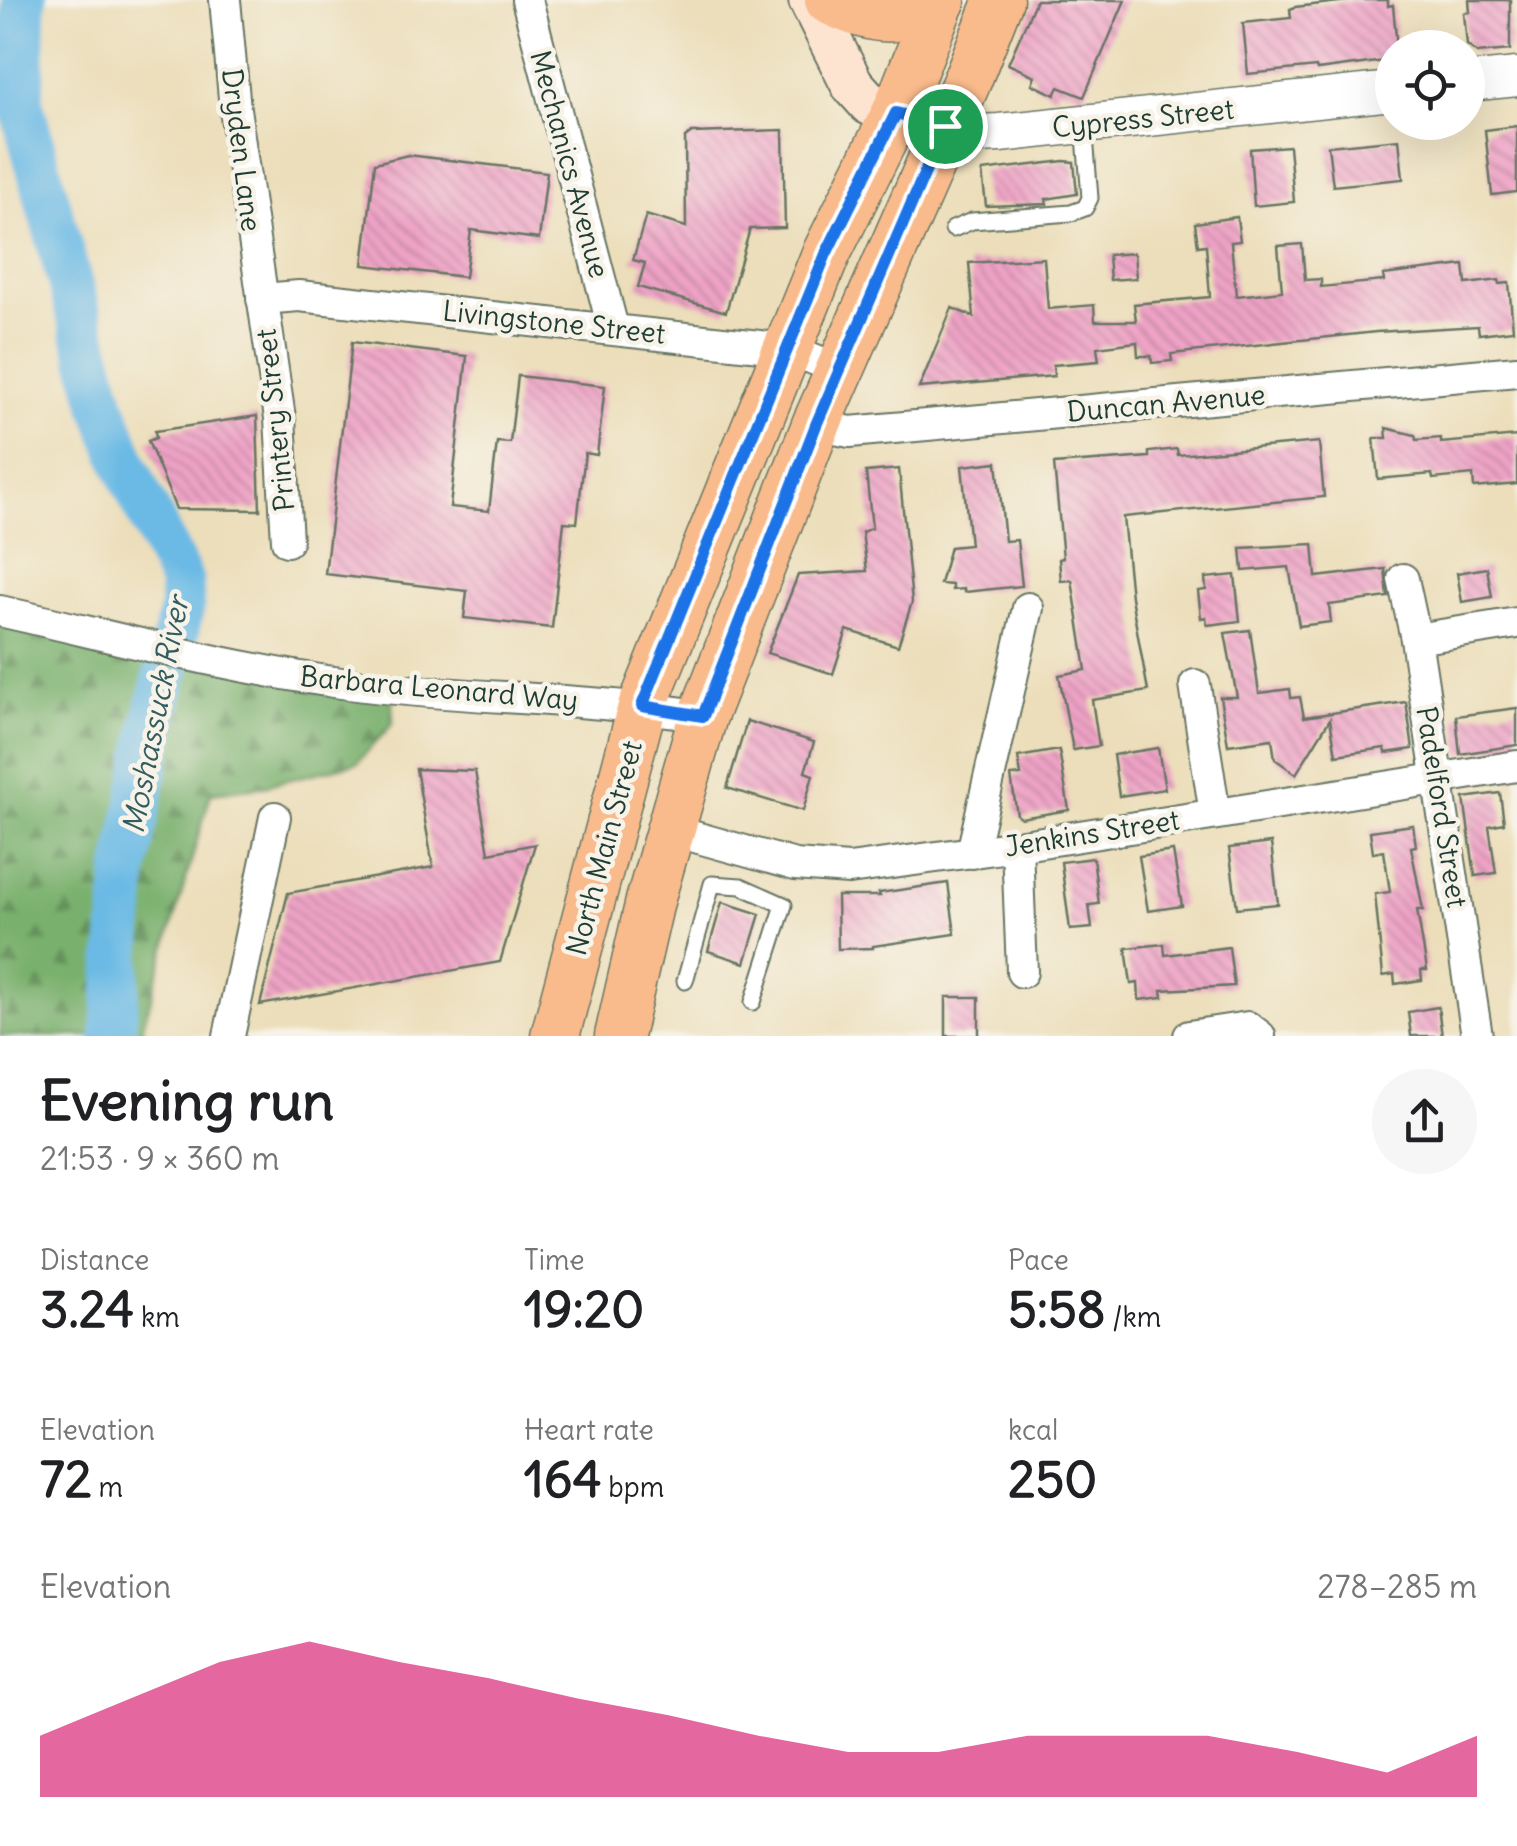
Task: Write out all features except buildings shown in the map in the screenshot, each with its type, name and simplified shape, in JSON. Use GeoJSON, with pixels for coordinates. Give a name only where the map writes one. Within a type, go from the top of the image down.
{"type":"FeatureCollection","features":[{"type":"Feature","properties":{"kind":"main road"},"geometry":{"type":"LineString","coordinates":[[810,0],[852,84],[870,104],[896,113]]}},
{"type":"Feature","properties":{"kind":"main road"},"geometry":{"type":"LineString","coordinates":[[829,0],[849,10],[882,18],[912,16],[941,0]]}},
{"type":"Feature","properties":{"kind":"main road","name":"North Main Street"},"geometry":{"type":"LineString","coordinates":[[556,1036],[642,706],[826,254],[896,113],[941,0]]}},
{"type":"Feature","properties":{"kind":"main road"},"geometry":{"type":"LineString","coordinates":[[619,1036],[703,716],[816,425],[999,0]]}},
{"type":"Feature","properties":{"kind":"street","name":"Dryden Lane"},"geometry":{"type":"LineString","coordinates":[[225,0],[262,299]]}},
{"type":"Feature","properties":{"kind":"street","name":"Mechanics Avenue"},"geometry":{"type":"LineString","coordinates":[[527,0],[612,328]]}},
{"type":"Feature","properties":{"kind":"street"},"geometry":{"type":"LineString","coordinates":[[1485,80],[1517,77]]}},
{"type":"Feature","properties":{"kind":"street","name":"Cypress Street"},"geometry":{"type":"LineString","coordinates":[[896,113],[979,134],[1375,93]]}},
{"type":"Feature","properties":{"kind":"street","name":"Livingstone Street"},"geometry":{"type":"LineString","coordinates":[[262,299],[299,296],[788,349],[841,370]]}},
{"type":"Feature","properties":{"kind":"street","name":"Printery Street"},"geometry":{"type":"LineString","coordinates":[[262,299],[280,418],[287,541]]}},
{"type":"Feature","properties":{"kind":"street","name":"Duncan Avenue"},"geometry":{"type":"LineString","coordinates":[[816,425],[850,432],[1517,370]]}},
{"type":"Feature","properties":{"kind":"street","name":"Padelford Street"},"geometry":{"type":"LineString","coordinates":[[1404,579],[1477,1036]]}},
{"type":"Feature","properties":{"kind":"street"},"geometry":{"type":"LineString","coordinates":[[972,853],[1028,608]]}},
{"type":"Feature","properties":{"kind":"street","name":"Barbara Leonard Way"},"geometry":{"type":"LineString","coordinates":[[10,613],[202,656],[352,684],[642,706],[703,716]]}},
{"type":"Feature","properties":{"kind":"street"},"geometry":{"type":"LineString","coordinates":[[1416,638],[1517,623]]}},
{"type":"Feature","properties":{"kind":"street"},"geometry":{"type":"LineString","coordinates":[[1195,685],[1215,814]]}},
{"type":"Feature","properties":{"kind":"street","name":"Jenkins Street"},"geometry":{"type":"LineString","coordinates":[[670,830],[795,864],[849,869],[1517,766]]}},
{"type":"Feature","properties":{"kind":"street"},"geometry":{"type":"LineString","coordinates":[[229,1036],[276,816]]}},
{"type":"Feature","properties":{"kind":"street"},"geometry":{"type":"LineString","coordinates":[[1017,846],[1022,972]]}},
{"type":"Feature","properties":{"kind":"street"},"geometry":{"type":"LineString","coordinates":[[1189,1036],[1254,1032]]}},
{"type":"Feature","properties":{"kind":"lane"},"geometry":{"type":"LineString","coordinates":[[953,229],[972,221],[1072,213],[1085,208],[1090,198],[1084,124]]}},
{"type":"Feature","properties":{"kind":"lane"},"geometry":{"type":"LineString","coordinates":[[685,981],[712,884],[741,886],[784,906],[753,1002]]}},
{"type":"Feature","properties":{"kind":"green space"},"geometry":{"type":"Polygon","coordinates":[[[0,617],[392,694],[393,723],[357,763],[259,787],[211,793],[140,1036],[0,1036],[0,617]]]}},
{"type":"Feature","properties":{"kind":"waterway","name":"Moshassuck River"},"geometry":{"type":"LineString","coordinates":[[24,0],[21,104],[103,404],[126,466],[181,581],[182,608],[157,711],[126,872],[113,1036]]}},
{"type":"Feature","properties":{"kind":"route"},"geometry":{"type":"LineString","coordinates":[[896,113],[945,126],[816,425],[703,716],[642,706],[826,254],[896,113]]}}]}
